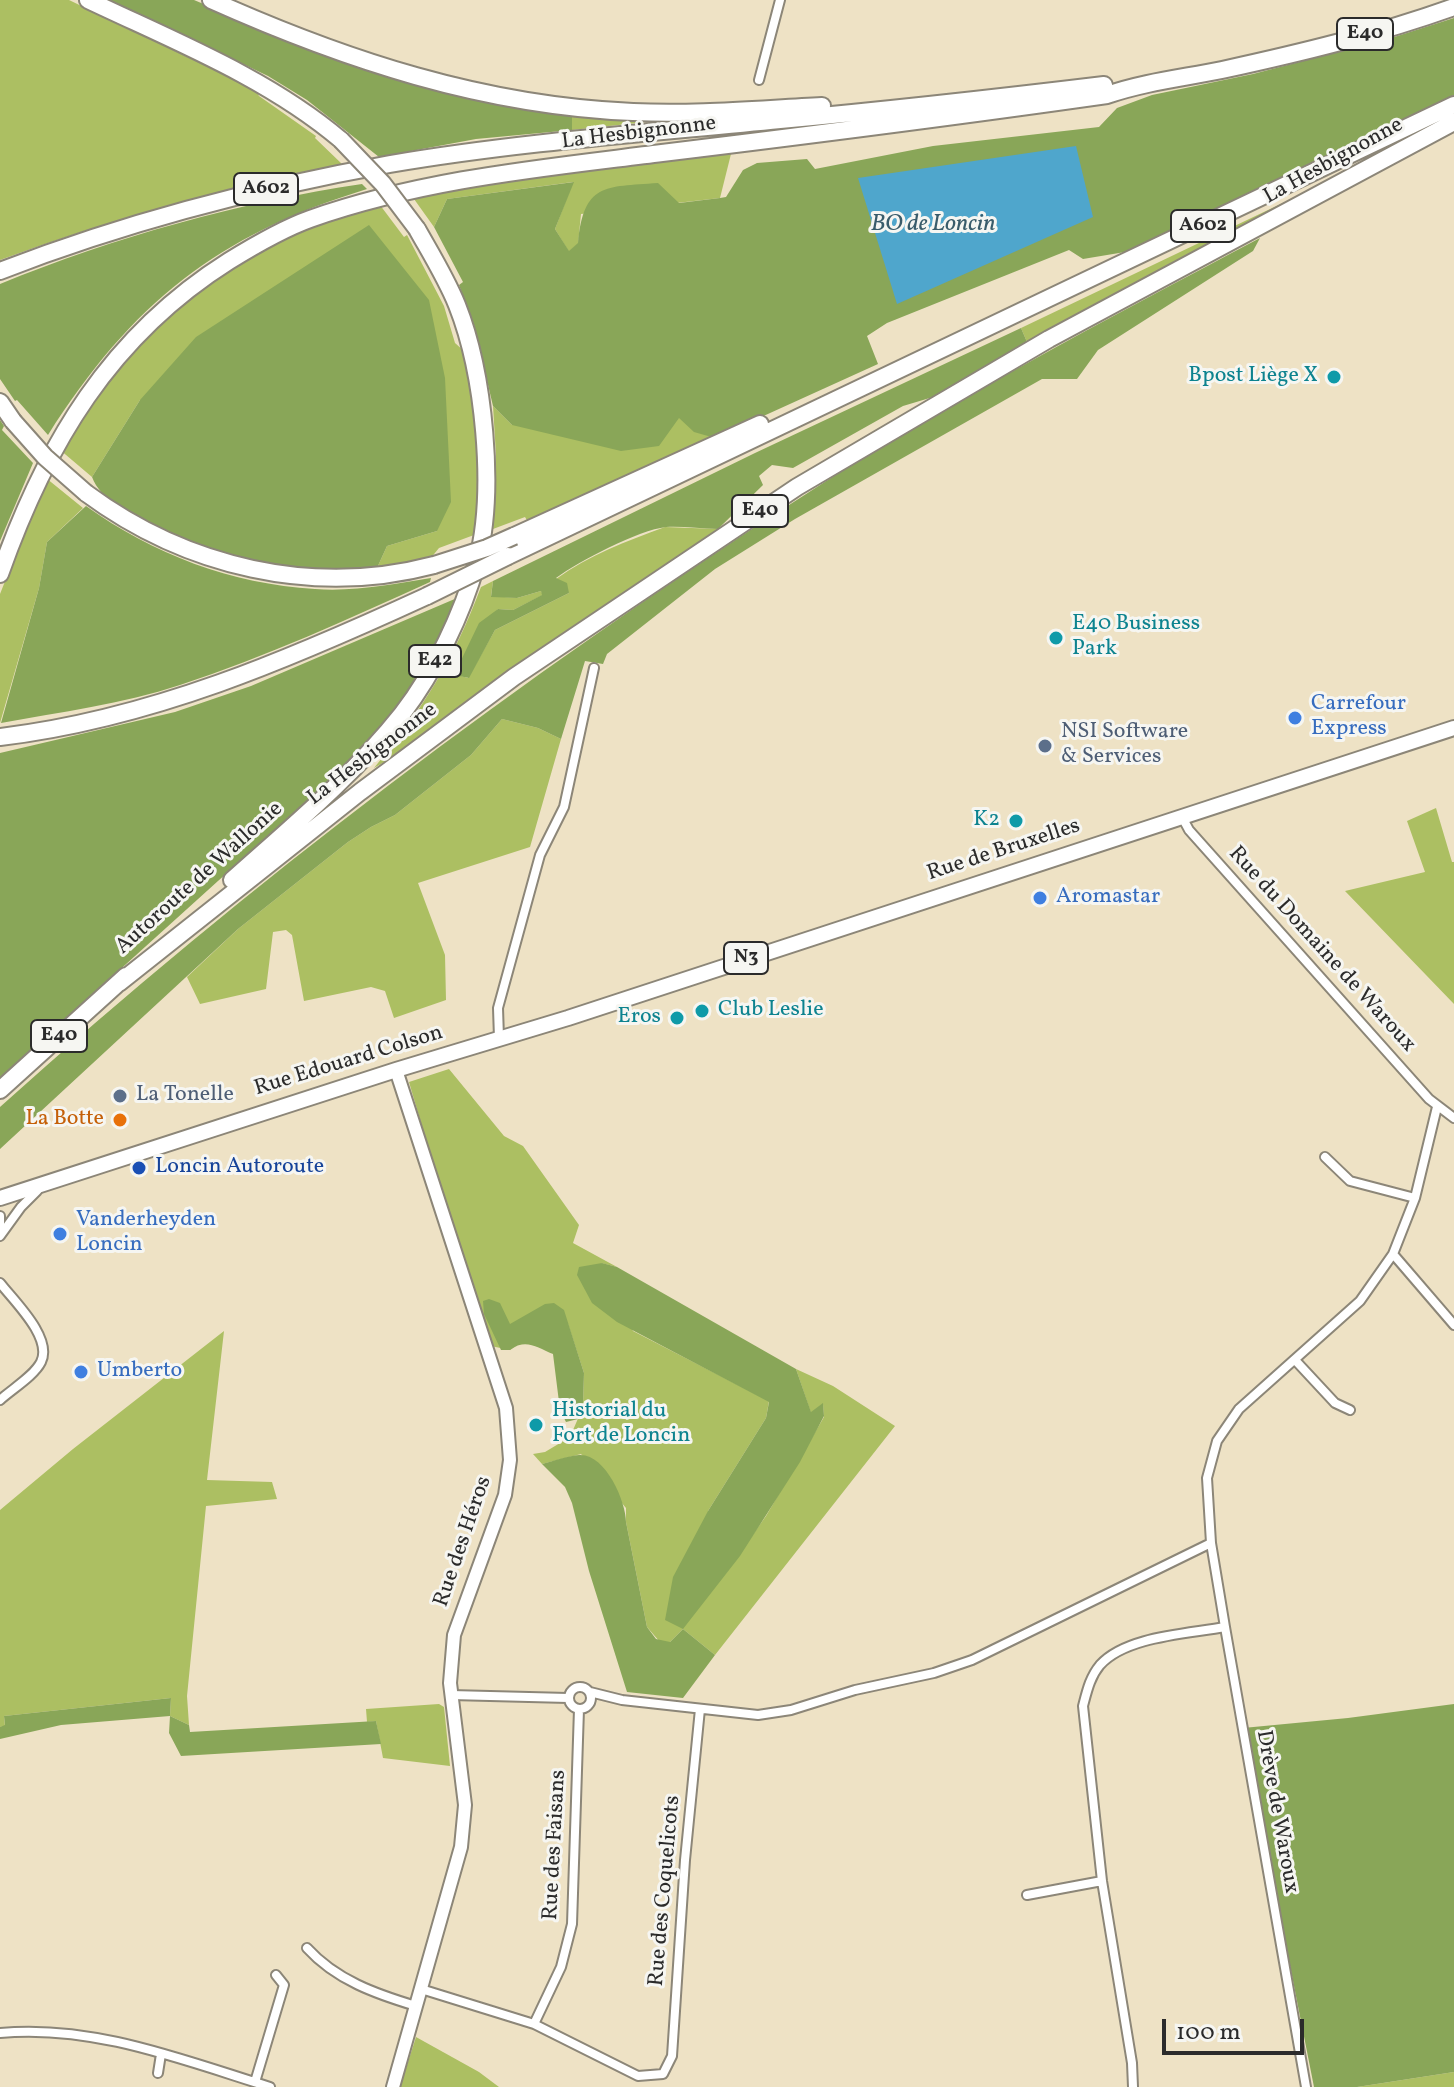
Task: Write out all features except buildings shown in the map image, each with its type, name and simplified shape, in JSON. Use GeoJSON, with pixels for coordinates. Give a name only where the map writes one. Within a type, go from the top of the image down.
{"type":"FeatureCollection","features":[{"type":"Feature","properties":{"kind":"highway","name":"Autoroute de Wallonie"},"geometry":{"type":"LineString","coordinates":[[88,0],[262,86],[320,122],[383,184],[417,229],[457,306],[476,369],[485,468],[477,560],[458,614],[422,686],[372,751],[119,983]]}},
{"type":"Feature","properties":{"kind":"highway"},"geometry":{"type":"LineString","coordinates":[[211,0],[332,50],[395,72],[525,101],[634,112],[733,111],[842,104],[862,112],[1104,85],[1133,86]]}},
{"type":"Feature","properties":{"kind":"highway","name":"La Hesbignonne"},"geometry":{"type":"LineString","coordinates":[[0,574],[32,491],[55,445],[83,399],[121,351],[162,310],[206,275],[252,247],[307,220],[365,201],[501,174],[1107,95],[1133,86],[1220,70],[1331,44],[1454,7]]}},
{"type":"Feature","properties":{"kind":"highway","name":"A602"},"geometry":{"type":"LineString","coordinates":[[5,736],[127,712],[222,684],[293,656],[427,596],[1454,105]]}},
{"type":"Feature","properties":{"kind":"highway","name":"A602"},"geometry":{"type":"LineString","coordinates":[[0,271],[105,234],[190,209],[282,185],[390,164],[572,140],[862,112]]}},
{"type":"Feature","properties":{"kind":"highway","name":"La Hesbignonne"},"geometry":{"type":"LineString","coordinates":[[119,983],[360,792],[514,677],[797,487],[1049,339],[1454,122]]}},
{"type":"Feature","properties":{"kind":"highway"},"geometry":{"type":"LineString","coordinates":[[0,402],[45,457],[86,493],[109,511],[172,545],[216,561],[254,570],[328,578],[371,577],[434,565],[487,548],[928,347],[950,344]]}},
{"type":"Feature","properties":{"kind":"highway","name":"E40"},"geometry":{"type":"LineString","coordinates":[[0,1090],[119,983]]}},
{"type":"Feature","properties":{"kind":"main road","name":"Rue de Bruxelles"},"geometry":{"type":"LineString","coordinates":[[568,1018],[1454,728]]}},
{"type":"Feature","properties":{"kind":"main road","name":"Rue Edouard Colson"},"geometry":{"type":"LineString","coordinates":[[0,1198],[568,1018]]}},
{"type":"Feature","properties":{"kind":"street"},"geometry":{"type":"LineString","coordinates":[[759,80],[780,0]]}},
{"type":"Feature","properties":{"kind":"street"},"geometry":{"type":"LineString","coordinates":[[499,1038],[498,1008],[540,855],[564,807],[594,668]]}},
{"type":"Feature","properties":{"kind":"street","name":"Rue du Domaine de Waroux"},"geometry":{"type":"LineString","coordinates":[[1181,816],[1189,830],[1437,1107],[1454,1118]]}},
{"type":"Feature","properties":{"kind":"street","name":"Rue des Héros"},"geometry":{"type":"LineString","coordinates":[[393,2087],[461,1847],[464,1825],[465,1805],[451,1695],[454,1635],[499,1516],[510,1460],[506,1408],[396,1070]]}},
{"type":"Feature","properties":{"kind":"street"},"geometry":{"type":"LineString","coordinates":[[590,1692],[590,1704],[579,1709],[572,1706],[568,1698],[577,1686],[622,1700],[700,1709],[758,1715],[791,1710],[855,1690],[934,1673],[972,1660],[1211,1543],[1207,1478],[1217,1441],[1239,1409],[1360,1301],[1393,1254],[1415,1198],[1437,1107]]}},
{"type":"Feature","properties":{"kind":"street"},"geometry":{"type":"LineString","coordinates":[[1325,1157],[1350,1181],[1415,1198]]}},
{"type":"Feature","properties":{"kind":"street"},"geometry":{"type":"LineString","coordinates":[[0,1236],[29,1197],[46,1181]]}},
{"type":"Feature","properties":{"kind":"street"},"geometry":{"type":"LineString","coordinates":[[0,1216],[0,1228]]}},
{"type":"Feature","properties":{"kind":"street"},"geometry":{"type":"LineString","coordinates":[[1393,1254],[1454,1325]]}},
{"type":"Feature","properties":{"kind":"street"},"geometry":{"type":"LineString","coordinates":[[0,1283],[39,1333],[45,1350],[40,1364],[0,1400]]}},
{"type":"Feature","properties":{"kind":"street"},"geometry":{"type":"LineString","coordinates":[[1295,1360],[1335,1403],[1350,1410]]}},
{"type":"Feature","properties":{"kind":"street","name":"Drève de Waroux"},"geometry":{"type":"LineString","coordinates":[[1211,1543],[1306,2087]]}},
{"type":"Feature","properties":{"kind":"street"},"geometry":{"type":"LineString","coordinates":[[1133,2087],[1132,2063],[1102,1881],[1083,1706],[1091,1680],[1115,1652],[1133,1644],[1225,1627]]}},
{"type":"Feature","properties":{"kind":"street"},"geometry":{"type":"LineString","coordinates":[[451,1695],[568,1698]]}},
{"type":"Feature","properties":{"kind":"street","name":"Rue des Faisans"},"geometry":{"type":"LineString","coordinates":[[534,2024],[561,1967],[572,1924],[579,1709]]}},
{"type":"Feature","properties":{"kind":"street","name":"Rue des Coquelicots"},"geometry":{"type":"LineString","coordinates":[[534,2024],[638,2076],[663,2074],[672,2056],[685,1860],[700,1709]]}},
{"type":"Feature","properties":{"kind":"street"},"geometry":{"type":"LineString","coordinates":[[1027,1895],[1102,1881]]}},
{"type":"Feature","properties":{"kind":"street"},"geometry":{"type":"LineString","coordinates":[[307,1948],[341,1977],[416,2006]]}},
{"type":"Feature","properties":{"kind":"street"},"geometry":{"type":"LineString","coordinates":[[255,2082],[284,1985],[276,1975]]}},
{"type":"Feature","properties":{"kind":"street"},"geometry":{"type":"LineString","coordinates":[[421,1989],[534,2024]]}},
{"type":"Feature","properties":{"kind":"street"},"geometry":{"type":"LineString","coordinates":[[0,2033],[90,2037],[161,2054],[270,2087]]}},
{"type":"Feature","properties":{"kind":"street"},"geometry":{"type":"LineString","coordinates":[[158,2073],[161,2054]]}},
{"type":"Feature","properties":{"kind":"green space"},"geometry":{"type":"Polygon","coordinates":[[[0,0],[69,0],[256,90],[259,96],[316,136],[342,164],[169,205],[0,260],[0,0]]]}},
{"type":"Feature","properties":{"kind":"green space"},"geometry":{"type":"Polygon","coordinates":[[[110,0],[194,0],[320,53],[372,71],[432,89],[572,114],[572,130],[476,139],[379,157],[307,100],[268,76],[110,0]]]}},
{"type":"Feature","properties":{"kind":"green space"},"geometry":{"type":"Polygon","coordinates":[[[1454,18],[1454,95],[1125,252],[1083,259],[1069,250],[887,323],[867,336],[878,364],[715,438],[694,432],[679,418],[659,446],[621,451],[512,425],[493,406],[474,325],[459,285],[463,282],[434,227],[447,199],[574,182],[555,229],[569,251],[578,243],[585,209],[600,192],[611,188],[658,183],[679,203],[720,198],[726,197],[743,170],[757,163],[807,159],[815,169],[933,146],[1099,127],[1117,108],[1152,95],[1253,74],[1388,39],[1454,18]]]}},
{"type":"Feature","properties":{"kind":"green space"},"geometry":{"type":"Polygon","coordinates":[[[572,114],[646,119],[646,122],[572,130],[572,114]]]}},
{"type":"Feature","properties":{"kind":"green space"},"geometry":{"type":"Polygon","coordinates":[[[732,150],[720,198],[581,214],[578,244],[569,252],[555,229],[573,182],[447,199],[434,227],[414,199],[472,186],[732,150]]]}},
{"type":"Feature","properties":{"kind":"green space"},"geometry":{"type":"Polygon","coordinates":[[[362,184],[367,189],[266,228],[222,252],[183,280],[146,311],[112,347],[48,435],[15,401],[0,379],[0,284],[88,251],[178,223],[270,201],[362,184]]]}},
{"type":"Feature","properties":{"kind":"green space"},"geometry":{"type":"Polygon","coordinates":[[[1291,199],[1293,202],[1027,342],[1021,328],[1291,199]]]}},
{"type":"Feature","properties":{"kind":"green space"},"geometry":{"type":"Polygon","coordinates":[[[380,205],[404,237],[407,235],[444,306],[455,343],[464,351],[475,396],[479,441],[474,535],[439,548],[430,559],[377,568],[387,546],[437,531],[140,400],[92,477],[59,449],[127,354],[203,286],[276,241],[316,223],[380,205]]]}},
{"type":"Feature","properties":{"kind":"green space"},"geometry":{"type":"Polygon","coordinates":[[[369,225],[429,300],[445,378],[451,502],[437,531],[387,546],[377,568],[287,567],[205,547],[148,523],[108,499],[92,477],[140,400],[196,337],[369,225]]]}},
{"type":"Feature","properties":{"kind":"green space"},"geometry":{"type":"Polygon","coordinates":[[[1260,238],[1253,251],[1098,350],[1077,379],[1042,379],[795,519],[715,569],[607,654],[603,664],[585,661],[561,739],[538,728],[502,719],[471,755],[395,815],[348,842],[238,929],[0,1149],[0,1107],[95,1023],[289,862],[490,710],[697,565],[859,461],[1029,362],[1260,238]]]}},
{"type":"Feature","properties":{"kind":"green space"},"geometry":{"type":"Polygon","coordinates":[[[1021,328],[1027,342],[933,397],[903,406],[793,468],[772,465],[759,476],[763,485],[718,529],[654,529],[610,547],[566,571],[556,578],[567,583],[569,593],[495,630],[469,678],[454,675],[479,623],[498,609],[513,610],[542,595],[541,591],[517,598],[491,597],[493,581],[1021,328]]]}},
{"type":"Feature","properties":{"kind":"green space"},"geometry":{"type":"Polygon","coordinates":[[[493,406],[512,425],[679,417],[715,438],[528,522],[525,517],[493,529],[496,455],[493,406]]]}},
{"type":"Feature","properties":{"kind":"green space"},"geometry":{"type":"Polygon","coordinates":[[[0,420],[4,426],[2,430],[33,463],[0,541],[0,420]]]}},
{"type":"Feature","properties":{"kind":"green space"},"geometry":{"type":"Polygon","coordinates":[[[46,478],[83,508],[47,542],[39,588],[0,723],[0,594],[46,478]]]}},
{"type":"Feature","properties":{"kind":"green space"},"geometry":{"type":"Polygon","coordinates":[[[86,506],[138,539],[166,552],[194,564],[253,581],[330,590],[431,578],[430,582],[306,637],[180,685],[114,702],[1,723],[39,588],[47,542],[86,506]]]}},
{"type":"Feature","properties":{"kind":"green space"},"geometry":{"type":"Polygon","coordinates":[[[665,527],[718,529],[374,768],[436,682],[460,638],[481,587],[493,581],[491,596],[517,598],[541,591],[543,595],[513,610],[498,609],[454,674],[468,678],[495,630],[569,593],[556,579],[595,556],[665,527]]]}},
{"type":"Feature","properties":{"kind":"green space"},"geometry":{"type":"Polygon","coordinates":[[[457,598],[420,676],[383,729],[0,1078],[0,753],[175,712],[251,686],[457,598]]]}},
{"type":"Feature","properties":{"kind":"green space"},"geometry":{"type":"Polygon","coordinates":[[[502,719],[538,728],[561,739],[530,847],[418,883],[445,955],[446,1000],[394,1018],[385,991],[371,987],[304,1001],[292,935],[286,930],[273,932],[266,989],[200,1004],[187,977],[238,929],[348,842],[395,815],[471,755],[502,719]]]}},
{"type":"Feature","properties":{"kind":"green space"},"geometry":{"type":"Polygon","coordinates":[[[1436,808],[1454,862],[1454,1004],[1345,891],[1425,872],[1407,821],[1436,808]]]}},
{"type":"Feature","properties":{"kind":"green space"},"geometry":{"type":"Polygon","coordinates":[[[449,1069],[504,1136],[523,1146],[579,1225],[573,1243],[617,1267],[601,1263],[633,1331],[769,1401],[766,1418],[708,1511],[725,1574],[766,1516],[824,1417],[823,1404],[811,1413],[796,1369],[833,1386],[895,1426],[715,1655],[683,1629],[670,1642],[660,1642],[647,1627],[626,1522],[626,1508],[581,1454],[542,1464],[533,1454],[545,1452],[570,1437],[583,1407],[584,1373],[568,1324],[510,1350],[486,1345],[409,1082],[449,1069]]]}},
{"type":"Feature","properties":{"kind":"green space"},"geometry":{"type":"Polygon","coordinates":[[[602,1263],[617,1267],[796,1369],[811,1412],[823,1403],[824,1416],[800,1462],[740,1556],[683,1629],[665,1620],[673,1577],[708,1511],[766,1418],[769,1402],[617,1322],[592,1303],[577,1275],[579,1267],[602,1263]]]}},
{"type":"Feature","properties":{"kind":"green space"},"geometry":{"type":"Polygon","coordinates":[[[489,1299],[500,1303],[510,1324],[545,1304],[554,1303],[564,1310],[584,1373],[583,1407],[578,1419],[566,1422],[560,1410],[553,1354],[526,1344],[501,1350],[484,1314],[483,1301],[489,1299]]]}},
{"type":"Feature","properties":{"kind":"green space"},"geometry":{"type":"Polygon","coordinates":[[[224,1331],[207,1480],[272,1482],[277,1499],[206,1506],[187,1696],[189,1725],[170,1716],[171,1698],[4,1716],[5,1726],[0,1727],[0,1510],[224,1331]]]}},
{"type":"Feature","properties":{"kind":"green space"},"geometry":{"type":"Polygon","coordinates":[[[579,1455],[588,1456],[605,1470],[618,1491],[625,1513],[647,1627],[656,1639],[670,1642],[683,1629],[715,1655],[683,1698],[627,1692],[589,1571],[572,1503],[565,1487],[542,1464],[579,1455]]]}},
{"type":"Feature","properties":{"kind":"green space"},"geometry":{"type":"Polygon","coordinates":[[[171,1698],[170,1716],[61,1725],[0,1739],[0,1727],[5,1725],[4,1716],[171,1698]]]}},
{"type":"Feature","properties":{"kind":"green space"},"geometry":{"type":"Polygon","coordinates":[[[439,1704],[444,1707],[450,1766],[383,1758],[376,1721],[367,1722],[366,1709],[439,1704]]]}},
{"type":"Feature","properties":{"kind":"green space"},"geometry":{"type":"Polygon","coordinates":[[[1454,1704],[1454,2072],[1357,2087],[1314,2087],[1243,1728],[1454,1704]]]}},
{"type":"Feature","properties":{"kind":"green space"},"geometry":{"type":"Polygon","coordinates":[[[170,1716],[189,1725],[190,1732],[376,1721],[381,1744],[181,1756],[169,1733],[170,1716]]]}},
{"type":"Feature","properties":{"kind":"green space"},"geometry":{"type":"Polygon","coordinates":[[[416,2037],[479,2072],[499,2087],[400,2087],[416,2037]]]}},
{"type":"Feature","properties":{"kind":"green space"},"geometry":{"type":"Polygon","coordinates":[[[1454,2072],[1454,2087],[1357,2087],[1454,2072]]]}},
{"type":"Feature","properties":{"kind":"water","name":"BO de Loncin"},"geometry":{"type":"Polygon","coordinates":[[[1076,146],[1093,217],[897,304],[858,178],[1076,146]]]}},
{"type":"Feature","properties":{"kind":"place","name":"Bpost Liège X"},"geometry":{"type":"Point","coordinates":[1334,377]}},
{"type":"Feature","properties":{"kind":"place","name":"E40 Business Park"},"geometry":{"type":"Point","coordinates":[1056,638]}},
{"type":"Feature","properties":{"kind":"place","name":"Carrefour Express"},"geometry":{"type":"Point","coordinates":[1295,718]}},
{"type":"Feature","properties":{"kind":"place","name":"NSI Software & Services"},"geometry":{"type":"Point","coordinates":[1045,746]}},
{"type":"Feature","properties":{"kind":"place","name":"K2"},"geometry":{"type":"Point","coordinates":[1016,821]}},
{"type":"Feature","properties":{"kind":"place","name":"Aromastar"},"geometry":{"type":"Point","coordinates":[1040,898]}},
{"type":"Feature","properties":{"kind":"place","name":"Club Leslie"},"geometry":{"type":"Point","coordinates":[702,1011]}},
{"type":"Feature","properties":{"kind":"place","name":"Eros"},"geometry":{"type":"Point","coordinates":[677,1018]}},
{"type":"Feature","properties":{"kind":"place","name":"La Tonelle"},"geometry":{"type":"Point","coordinates":[120,1096]}},
{"type":"Feature","properties":{"kind":"place","name":"La Botte"},"geometry":{"type":"Point","coordinates":[120,1120]}},
{"type":"Feature","properties":{"kind":"place","name":"Loncin Autoroute"},"geometry":{"type":"Point","coordinates":[139,1168]}},
{"type":"Feature","properties":{"kind":"place","name":"Vanderheyden Loncin"},"geometry":{"type":"Point","coordinates":[60,1234]}},
{"type":"Feature","properties":{"kind":"place","name":"Umberto"},"geometry":{"type":"Point","coordinates":[81,1372]}},
{"type":"Feature","properties":{"kind":"place","name":"Historial du Fort de Loncin"},"geometry":{"type":"Point","coordinates":[536,1425]}}]}
